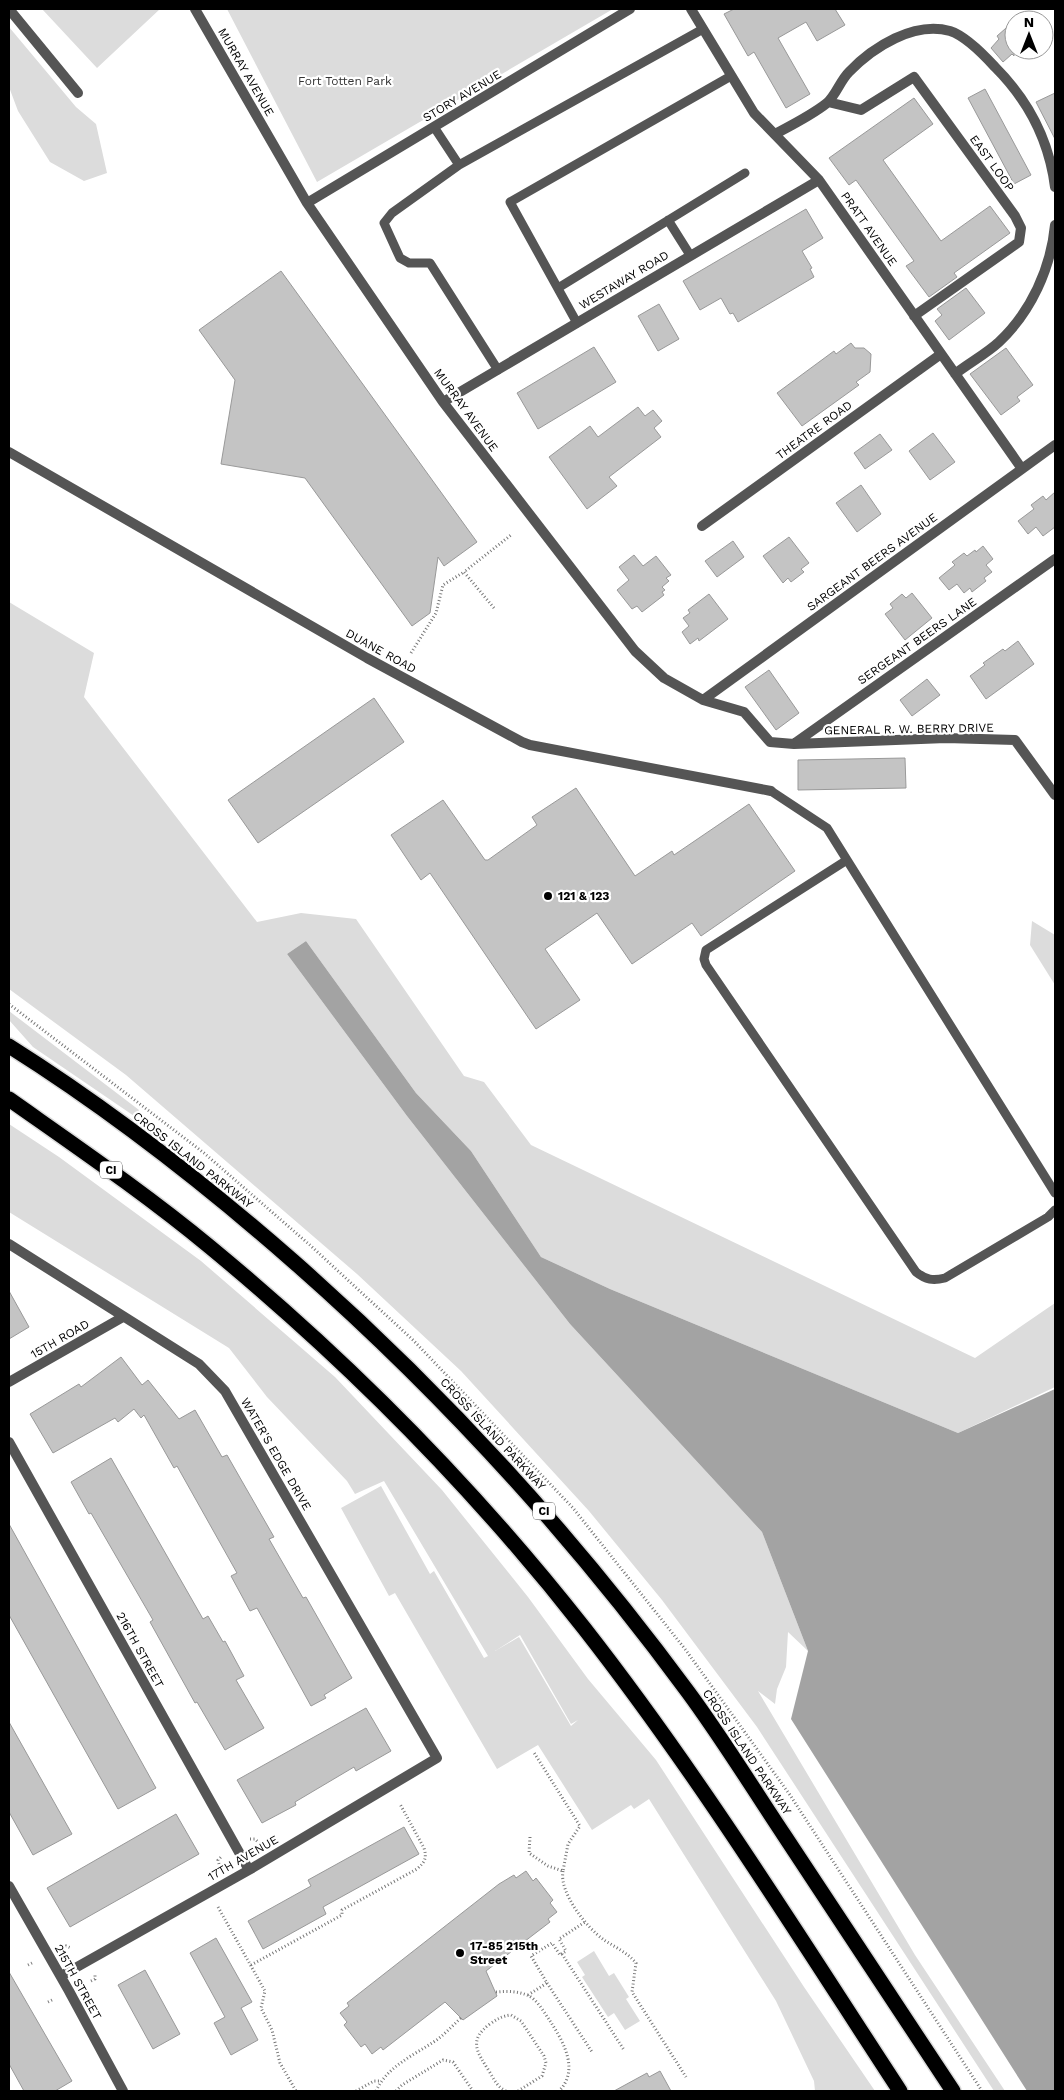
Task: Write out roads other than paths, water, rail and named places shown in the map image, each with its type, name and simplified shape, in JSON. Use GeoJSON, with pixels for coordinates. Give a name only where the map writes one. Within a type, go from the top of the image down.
{"type":"FeatureCollection","features":[{"type":"Feature","properties":{"kind":"highway","name":"CROSS ISLAND PARKWAY"},"geometry":{"type":"LineString","coordinates":[[9,1046],[138,1134],[244,1218],[384,1344],[493,1454],[572,1543],[624,1607],[690,1695],[953,2091]]}},
{"type":"Feature","properties":{"kind":"highway","name":"CI"},"geometry":{"type":"LineString","coordinates":[[9,1099],[104,1165],[210,1246],[318,1342],[451,1473],[524,1555],[584,1627],[656,1724],[753,1867],[900,2091]]}},
{"type":"Feature","properties":{"kind":"street"},"geometry":{"type":"LineString","coordinates":[[9,9],[78,93]]}},
{"type":"Feature","properties":{"kind":"street","name":"MURRAY AVENUE"},"geometry":{"type":"LineString","coordinates":[[194,9],[306,203],[443,402],[635,651],[664,678],[702,700],[744,712],[770,742],[794,744]]}},
{"type":"Feature","properties":{"kind":"street","name":"STORY AVENUE"},"geometry":{"type":"LineString","coordinates":[[306,203],[630,9]]}},
{"type":"Feature","properties":{"kind":"street","name":"PRATT AVENUE"},"geometry":{"type":"LineString","coordinates":[[691,9],[754,113],[819,180],[1022,469]]}},
{"type":"Feature","properties":{"kind":"street"},"geometry":{"type":"LineString","coordinates":[[775,134],[828,102],[848,72],[871,52],[904,35],[929,28],[952,32],[977,49],[1021,96],[1038,126],[1048,149],[1055,187]]}},
{"type":"Feature","properties":{"kind":"street","name":"EAST LOOP"},"geometry":{"type":"LineString","coordinates":[[828,102],[861,110],[914,77],[1015,216],[1021,228],[1019,242],[914,316]]}},
{"type":"Feature","properties":{"kind":"street","name":"WESTAWAY ROAD"},"geometry":{"type":"LineString","coordinates":[[443,402],[819,180]]}},
{"type":"Feature","properties":{"kind":"street"},"geometry":{"type":"LineString","coordinates":[[955,374],[999,342],[1027,308],[1040,283],[1050,257],[1055,225]]}},
{"type":"Feature","properties":{"kind":"street","name":"THEATRE ROAD"},"geometry":{"type":"LineString","coordinates":[[702,526],[941,354]]}},
{"type":"Feature","properties":{"kind":"street","name":"SARGEANT BEERS AVENUE"},"geometry":{"type":"LineString","coordinates":[[702,700],[1055,445]]}},
{"type":"Feature","properties":{"kind":"street","name":"DUANE ROAD"},"geometry":{"type":"LineString","coordinates":[[9,452],[367,658],[522,742],[539,747],[771,791]]}},
{"type":"Feature","properties":{"kind":"street","name":"SERGEANT BEERS LANE"},"geometry":{"type":"LineString","coordinates":[[794,744],[1055,559]]}},
{"type":"Feature","properties":{"kind":"street","name":"GENERAL R. W. BERRY DRIVE"},"geometry":{"type":"LineString","coordinates":[[794,744],[946,738],[1015,740],[1055,796]]}},
{"type":"Feature","properties":{"kind":"street","name":"WATER'S EDGE DRIVE"},"geometry":{"type":"LineString","coordinates":[[9,1244],[199,1364],[226,1391],[437,1758]]}},
{"type":"Feature","properties":{"kind":"street","name":"15TH ROAD"},"geometry":{"type":"LineString","coordinates":[[9,1382],[123,1317]]}},
{"type":"Feature","properties":{"kind":"street","name":"216TH STREET"},"geometry":{"type":"LineString","coordinates":[[9,1442],[248,1870]]}},
{"type":"Feature","properties":{"kind":"street","name":"17TH AVENUE"},"geometry":{"type":"LineString","coordinates":[[61,1976],[248,1870],[437,1758]]}},
{"type":"Feature","properties":{"kind":"street","name":"215TH STREET"},"geometry":{"type":"LineString","coordinates":[[9,1886],[61,1976],[123,2091]]}},
{"type":"Feature","properties":{"kind":"lane"},"geometry":{"type":"LineString","coordinates":[[498,370],[430,263],[409,263],[400,258],[384,224],[392,213],[459,165],[703,29]]}},
{"type":"Feature","properties":{"kind":"lane"},"geometry":{"type":"LineString","coordinates":[[577,323],[510,202],[731,76]]}},
{"type":"Feature","properties":{"kind":"lane"},"geometry":{"type":"LineString","coordinates":[[434,127],[459,165]]}},
{"type":"Feature","properties":{"kind":"lane"},"geometry":{"type":"LineString","coordinates":[[558,288],[745,173]]}},
{"type":"Feature","properties":{"kind":"lane"},"geometry":{"type":"LineString","coordinates":[[668,220],[690,255]]}},
{"type":"Feature","properties":{"kind":"lane"},"geometry":{"type":"LineString","coordinates":[[771,791],[827,828],[1055,1193]]}},
{"type":"Feature","properties":{"kind":"lane"},"geometry":{"type":"LineString","coordinates":[[847,860],[706,950],[704,959],[706,965],[916,1272],[924,1278],[936,1281],[945,1278],[1048,1217],[1055,1210]]}},
{"type":"Feature","properties":{"kind":"place","name":"121 & 123"},"geometry":{"type":"Point","coordinates":[548,896]}},
{"type":"Feature","properties":{"kind":"place","name":"17-85 215th Street"},"geometry":{"type":"Point","coordinates":[460,1953]}},
{"type":"Feature","properties":{"kind":"park label","name":"Fort Totten Park"},"geometry":{"type":"Point","coordinates":[345,81]}}]}
